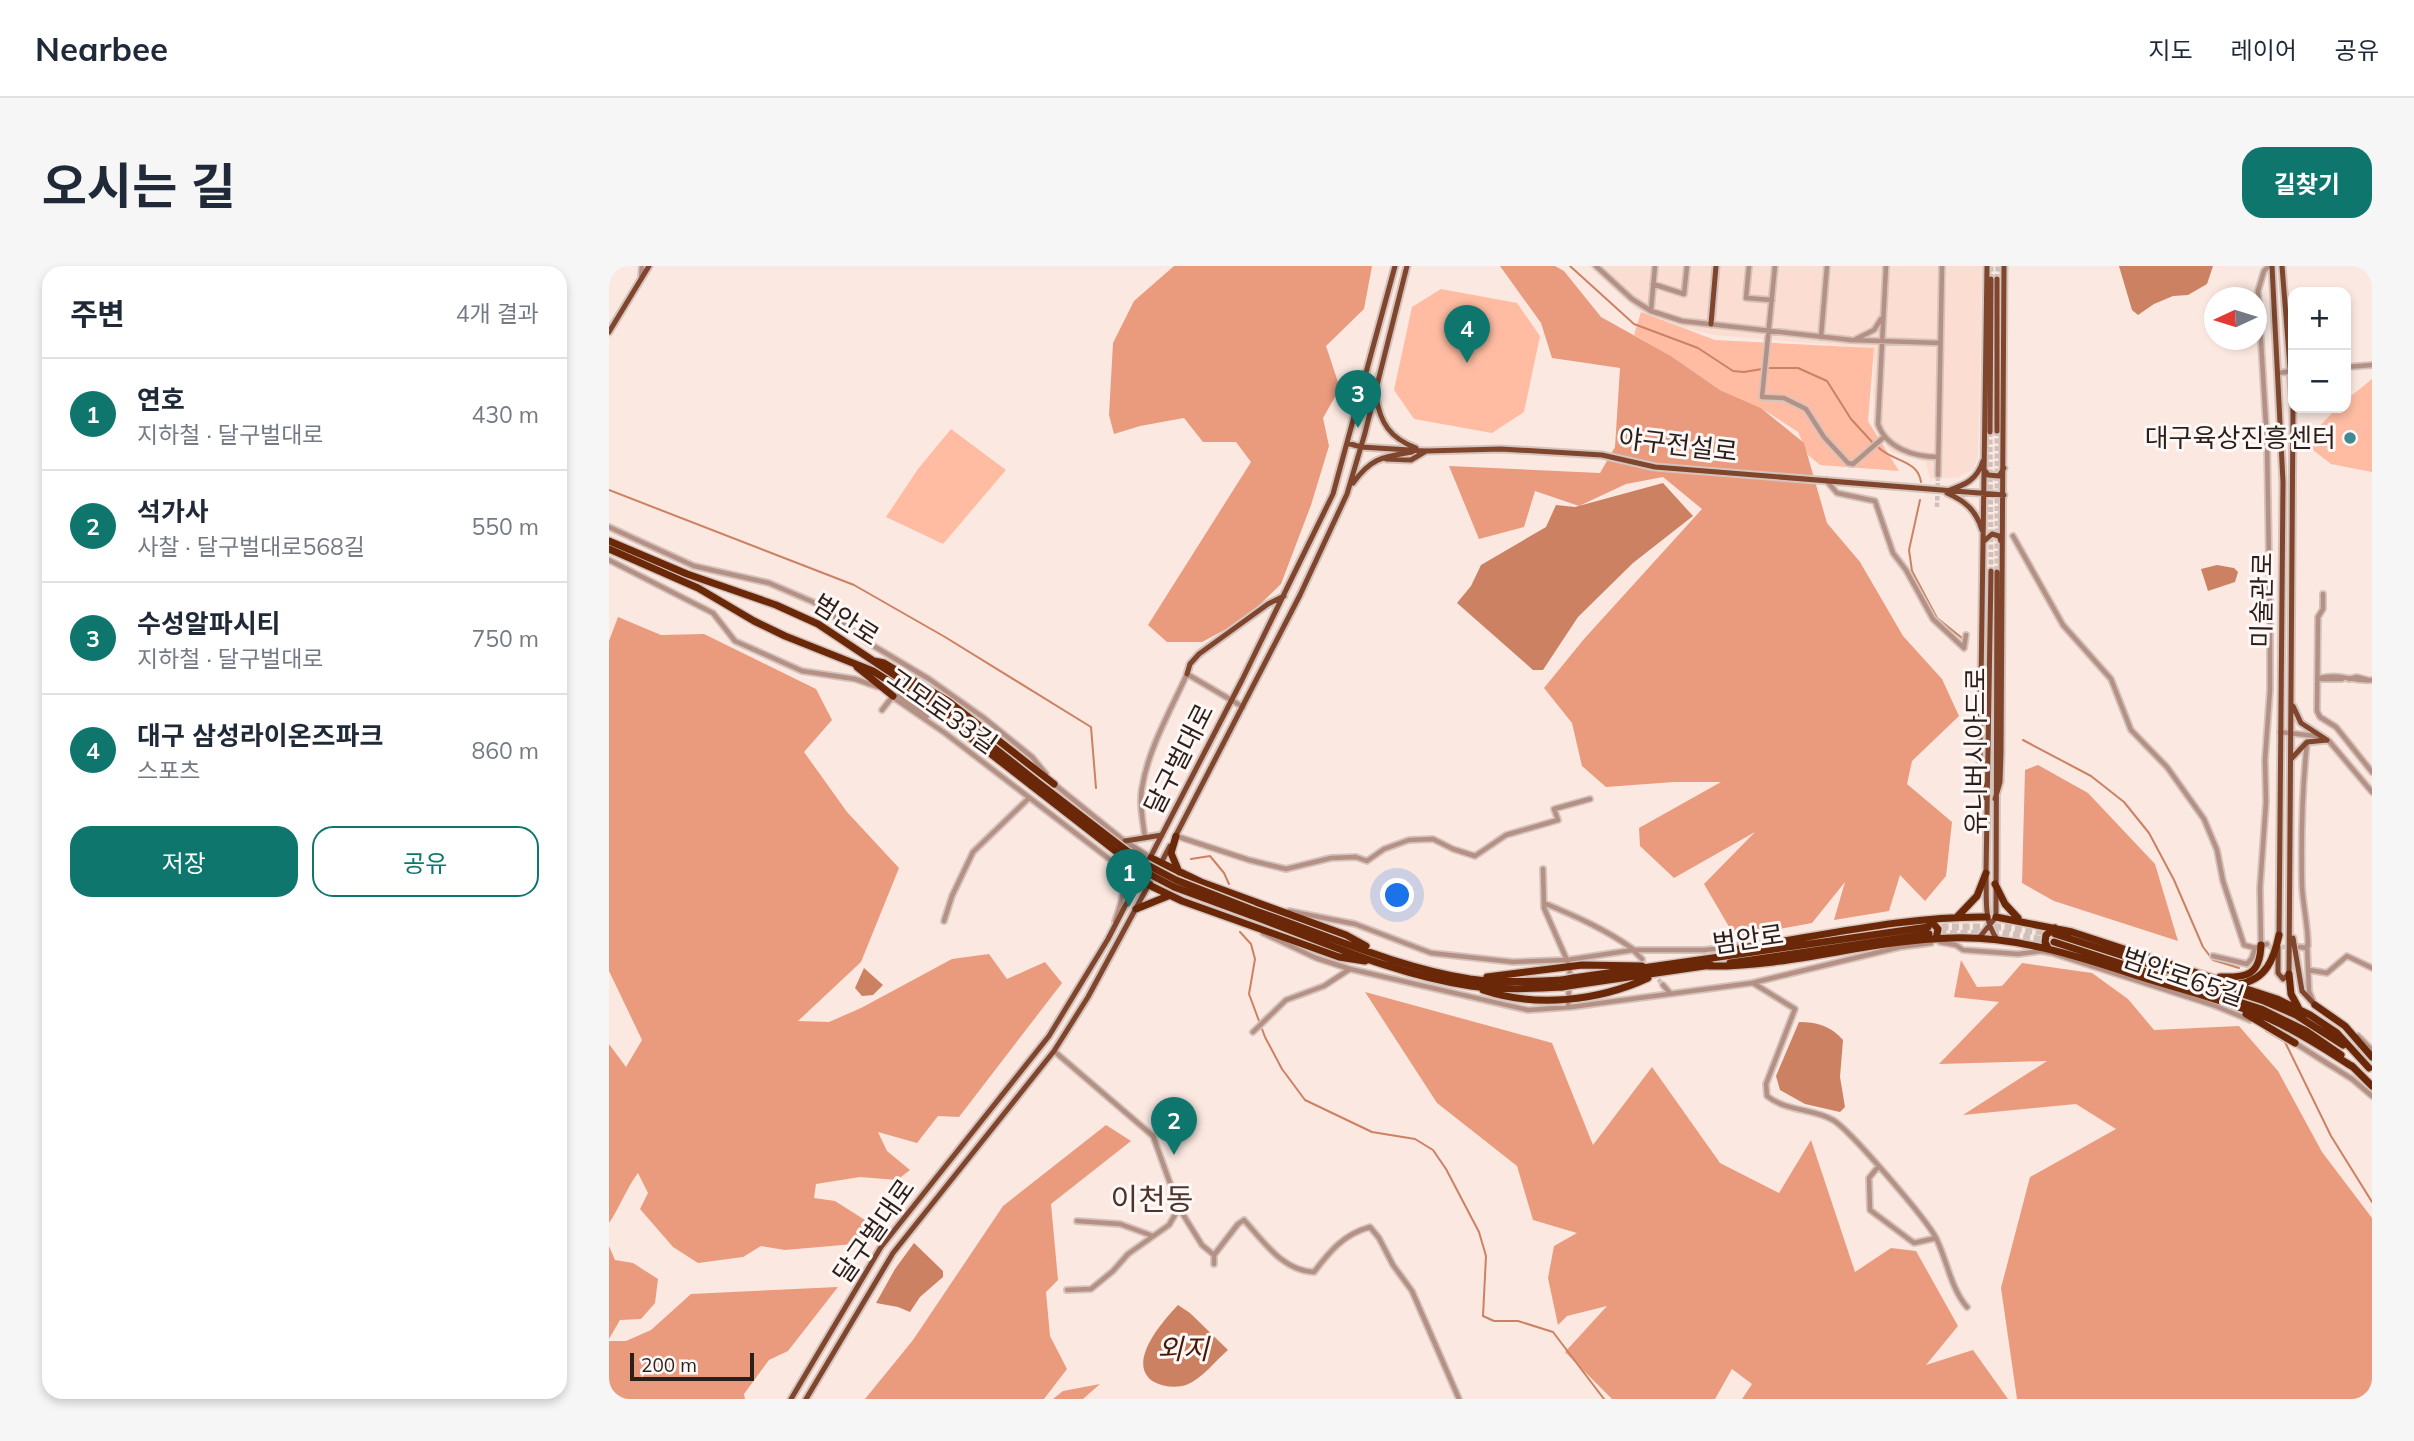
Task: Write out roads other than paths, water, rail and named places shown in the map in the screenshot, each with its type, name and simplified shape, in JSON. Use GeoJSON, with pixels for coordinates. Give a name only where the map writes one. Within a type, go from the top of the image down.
{"type":"FeatureCollection","features":[{"type":"Feature","properties":{"kind":"highway","name":"범안로"},"geometry":{"type":"LineString","coordinates":[[609,541],[818,624],[941,706],[1034,783]]}},
{"type":"Feature","properties":{"kind":"highway","name":"범안로"},"geometry":{"type":"LineString","coordinates":[[609,549],[698,587],[754,621],[785,636],[873,671],[937,712],[1034,783]]}},
{"type":"Feature","properties":{"kind":"highway"},"geometry":{"type":"LineString","coordinates":[[848,660],[893,696]]}},
{"type":"Feature","properties":{"kind":"highway"},"geometry":{"type":"LineString","coordinates":[[872,661],[884,663],[947,701],[1054,784]]}},
{"type":"Feature","properties":{"kind":"highway"},"geometry":{"type":"LineString","coordinates":[[1034,783],[1140,861],[1176,880],[1252,913],[1384,960],[1469,982],[1496,994],[1568,1003],[1633,985],[1656,970]]}},
{"type":"Feature","properties":{"kind":"highway"},"geometry":{"type":"LineString","coordinates":[[1176,836],[1171,853],[1179,873]]}},
{"type":"Feature","properties":{"kind":"highway"},"geometry":{"type":"LineString","coordinates":[[1151,858],[1179,873],[1346,935],[1384,960]]}},
{"type":"Feature","properties":{"kind":"highway"},"geometry":{"type":"LineString","coordinates":[[1709,962],[1744,967],[1931,930],[1957,917],[1977,896],[1986,873]]}},
{"type":"Feature","properties":{"kind":"highway"},"geometry":{"type":"LineString","coordinates":[[1995,884],[2012,914],[2053,938],[2278,1023],[2353,1067]]}},
{"type":"Feature","properties":{"kind":"highway"},"geometry":{"type":"LineString","coordinates":[[1149,885],[1170,896],[1339,957],[1384,960]]}},
{"type":"Feature","properties":{"kind":"highway"},"geometry":{"type":"LineString","coordinates":[[1136,909],[1157,898],[1170,896]]}},
{"type":"Feature","properties":{"kind":"highway"},"geometry":{"type":"LineString","coordinates":[[1957,917],[1987,917]]}},
{"type":"Feature","properties":{"kind":"highway"},"geometry":{"type":"LineString","coordinates":[[1996,917],[2022,921]]}},
{"type":"Feature","properties":{"kind":"highway"},"geometry":{"type":"LineString","coordinates":[[1709,962],[1742,947],[1789,940],[1931,930],[1979,939],[2053,938],[2211,976],[2277,999],[2337,1033],[2370,1070]]}},
{"type":"Feature","properties":{"kind":"highway","name":"범안로"},"geometry":{"type":"LineString","coordinates":[[1469,982],[1522,989],[1931,930]]}},
{"type":"Feature","properties":{"kind":"highway"},"geometry":{"type":"LineString","coordinates":[[2236,985],[2253,981],[2265,972],[2273,957],[2279,935]]}},
{"type":"Feature","properties":{"kind":"highway"},"geometry":{"type":"LineString","coordinates":[[2053,938],[2277,1015],[2330,1045],[2372,1086]]}},
{"type":"Feature","properties":{"kind":"highway"},"geometry":{"type":"LineString","coordinates":[[2053,938],[2250,996],[2281,1008],[2335,1039],[2370,1070]]}},
{"type":"Feature","properties":{"kind":"highway"},"geometry":{"type":"LineString","coordinates":[[2211,976],[2233,978],[2251,973],[2257,967],[2263,946]]}},
{"type":"Feature","properties":{"kind":"highway"},"geometry":{"type":"LineString","coordinates":[[1469,982],[1569,963],[1626,964],[1656,970]]}},
{"type":"Feature","properties":{"kind":"highway"},"geometry":{"type":"LineString","coordinates":[[2289,974],[2291,994],[2300,1010]]}},
{"type":"Feature","properties":{"kind":"highway"},"geometry":{"type":"LineString","coordinates":[[2315,1005],[2345,1026],[2372,1057]]}},
{"type":"Feature","properties":{"kind":"highway"},"geometry":{"type":"LineString","coordinates":[[2233,1006],[2297,1040]]}},
{"type":"Feature","properties":{"kind":"main road"},"geometry":{"type":"LineString","coordinates":[[609,332],[649,266]]}},
{"type":"Feature","properties":{"kind":"main road","name":"달구벌대로"},"geometry":{"type":"LineString","coordinates":[[791,1399],[893,1232],[1049,1036],[1108,939],[1140,879],[1285,596],[1333,494],[1395,266]]}},
{"type":"Feature","properties":{"kind":"main road","name":"달구벌대로"},"geometry":{"type":"LineString","coordinates":[[806,1399],[893,1254],[1054,1051],[1088,997],[1176,836],[1326,544],[1349,489],[1407,266]]}},
{"type":"Feature","properties":{"kind":"main road"},"geometry":{"type":"LineString","coordinates":[[1711,324],[1716,266]]}},
{"type":"Feature","properties":{"kind":"main road"},"geometry":{"type":"LineString","coordinates":[[1986,798],[1980,777],[1987,266]]}},
{"type":"Feature","properties":{"kind":"main road"},"geometry":{"type":"LineString","coordinates":[[1995,799],[2000,782],[2001,753],[2004,266]]}},
{"type":"Feature","properties":{"kind":"main road","name":"미술관로"},"geometry":{"type":"LineString","coordinates":[[2271,266],[2283,482],[2279,935],[2279,975],[2283,979],[2289,974],[2290,918],[2293,413]]}},
{"type":"Feature","properties":{"kind":"main road","name":"미술관로"},"geometry":{"type":"LineString","coordinates":[[2282,266],[2289,350]]}},
{"type":"Feature","properties":{"kind":"main road"},"geometry":{"type":"LineString","coordinates":[[1993,431],[1994,279]]}},
{"type":"Feature","properties":{"kind":"main road"},"geometry":{"type":"LineString","coordinates":[[1376,390],[1379,412],[1387,430],[1398,439],[1424,450]]}},
{"type":"Feature","properties":{"kind":"main road","name":"야구전설로"},"geometry":{"type":"LineString","coordinates":[[1347,443],[1361,447],[1424,450],[1501,449],[1602,455],[1655,467],[2004,495]]}},
{"type":"Feature","properties":{"kind":"main road"},"geometry":{"type":"LineString","coordinates":[[1349,489],[1365,466],[1379,458],[1424,450]]}},
{"type":"Feature","properties":{"kind":"main road"},"geometry":{"type":"LineString","coordinates":[[1944,492],[1972,480],[1980,470],[1985,454]]}},
{"type":"Feature","properties":{"kind":"main road"},"geometry":{"type":"LineString","coordinates":[[1985,469],[1987,475],[1993,477],[1999,476],[2004,468]]}},
{"type":"Feature","properties":{"kind":"main road"},"geometry":{"type":"LineString","coordinates":[[1944,492],[1963,500],[1972,509],[1983,536]]}},
{"type":"Feature","properties":{"kind":"main road"},"geometry":{"type":"LineString","coordinates":[[1982,544],[1988,536],[1995,534],[2003,543]]}},
{"type":"Feature","properties":{"kind":"main road","name":"유니버시아드로"},"geometry":{"type":"LineString","coordinates":[[1996,917],[1994,572],[1986,873],[1987,917],[1989,928],[1997,939]]}},
{"type":"Feature","properties":{"kind":"main road"},"geometry":{"type":"LineString","coordinates":[[1187,674],[1190,664],[1199,654],[1268,604],[1285,596]]}},
{"type":"Feature","properties":{"kind":"main road"},"geometry":{"type":"LineString","coordinates":[[2281,694],[2286,701],[2292,700],[2301,723],[2327,740]]}},
{"type":"Feature","properties":{"kind":"main road"},"geometry":{"type":"LineString","coordinates":[[2290,760],[2307,742],[2327,740]]}},
{"type":"Feature","properties":{"kind":"main road"},"geometry":{"type":"LineString","coordinates":[[2280,773],[2286,771],[2290,775]]}},
{"type":"Feature","properties":{"kind":"main road"},"geometry":{"type":"LineString","coordinates":[[1122,839],[1162,835]]}},
{"type":"Feature","properties":{"kind":"main road"},"geometry":{"type":"LineString","coordinates":[[1987,917],[1996,917]]}},
{"type":"Feature","properties":{"kind":"main road"},"geometry":{"type":"LineString","coordinates":[[1979,939],[1996,917]]}},
{"type":"Feature","properties":{"kind":"main road"},"geometry":{"type":"LineString","coordinates":[[2290,918],[2302,991],[2315,1005]]}},
{"type":"Feature","properties":{"kind":"street"},"geometry":{"type":"LineString","coordinates":[[641,277],[642,266]]}},
{"type":"Feature","properties":{"kind":"street"},"geometry":{"type":"LineString","coordinates":[[1596,266],[1623,292],[1651,311],[1682,321],[1851,340],[1940,344]]}},
{"type":"Feature","properties":{"kind":"street"},"geometry":{"type":"LineString","coordinates":[[1651,311],[1655,266]]}},
{"type":"Feature","properties":{"kind":"street"},"geometry":{"type":"LineString","coordinates":[[1653,284],[1685,295],[1688,266]]}},
{"type":"Feature","properties":{"kind":"street"},"geometry":{"type":"LineString","coordinates":[[1749,266],[1746,298],[1772,300]]}},
{"type":"Feature","properties":{"kind":"street"},"geometry":{"type":"LineString","coordinates":[[1775,266],[1762,397],[1784,398],[1806,409],[1824,437],[1848,463],[1853,464],[1884,437]]}},
{"type":"Feature","properties":{"kind":"street"},"geometry":{"type":"LineString","coordinates":[[1821,337],[1828,266]]}},
{"type":"Feature","properties":{"kind":"street"},"geometry":{"type":"LineString","coordinates":[[1886,266],[1878,424],[1884,437],[1904,450],[1938,457]]}},
{"type":"Feature","properties":{"kind":"street"},"geometry":{"type":"LineString","coordinates":[[1938,475],[1942,266]]}},
{"type":"Feature","properties":{"kind":"street"},"geometry":{"type":"LineString","coordinates":[[2213,956],[2247,964],[2263,946],[2260,888],[2266,802],[2270,625],[2267,442],[2258,291],[2264,271],[2271,266]]}},
{"type":"Feature","properties":{"kind":"street"},"geometry":{"type":"LineString","coordinates":[[1851,340],[1874,330],[1883,316]]}},
{"type":"Feature","properties":{"kind":"street"},"geometry":{"type":"LineString","coordinates":[[2351,366],[2372,365]]}},
{"type":"Feature","properties":{"kind":"street"},"geometry":{"type":"LineString","coordinates":[[2279,373],[2288,372]]}},
{"type":"Feature","properties":{"kind":"street"},"geometry":{"type":"LineString","coordinates":[[1826,480],[1837,493],[1875,501],[1893,553],[1906,570],[1933,619],[1964,648],[1966,635]]}},
{"type":"Feature","properties":{"kind":"street"},"geometry":{"type":"LineString","coordinates":[[609,527],[694,566],[769,583],[820,605],[867,642],[929,679],[984,718],[1033,757],[1054,784],[1122,839],[1151,858]]}},
{"type":"Feature","properties":{"kind":"street"},"geometry":{"type":"LineString","coordinates":[[2013,536],[2063,625],[2112,679],[2131,730],[2167,767],[2204,819],[2217,850],[2223,881],[2244,945],[2263,946]]}},
{"type":"Feature","properties":{"kind":"street","name":"고모로33길"},"geometry":{"type":"LineString","coordinates":[[609,560],[713,613],[735,641],[802,671],[865,682],[893,696],[1113,863],[1149,885]]}},
{"type":"Feature","properties":{"kind":"street"},"geometry":{"type":"LineString","coordinates":[[2323,594],[2323,609],[2318,617],[2317,708],[2319,715],[2333,724],[2371,769]]}},
{"type":"Feature","properties":{"kind":"street"},"geometry":{"type":"LineString","coordinates":[[2270,625],[2281,630]]}},
{"type":"Feature","properties":{"kind":"street"},"geometry":{"type":"LineString","coordinates":[[1187,674],[1243,707]]}},
{"type":"Feature","properties":{"kind":"street","name":"달구벌대로"},"geometry":{"type":"LineString","coordinates":[[1145,838],[1142,787],[1151,756],[1187,674]]}},
{"type":"Feature","properties":{"kind":"street"},"geometry":{"type":"LineString","coordinates":[[2319,678],[2370,680]]}},
{"type":"Feature","properties":{"kind":"street"},"geometry":{"type":"LineString","coordinates":[[882,710],[893,696]]}},
{"type":"Feature","properties":{"kind":"street"},"geometry":{"type":"LineString","coordinates":[[2280,732],[2327,740],[2336,747],[2372,792]]}},
{"type":"Feature","properties":{"kind":"street"},"geometry":{"type":"LineString","coordinates":[[2307,742],[2302,888],[2308,926],[2309,991],[2315,1005],[2343,1021],[2372,1050]]}},
{"type":"Feature","properties":{"kind":"street"},"geometry":{"type":"LineString","coordinates":[[944,921],[951,896],[973,852],[1029,798]]}},
{"type":"Feature","properties":{"kind":"street"},"geometry":{"type":"LineString","coordinates":[[1176,836],[1286,869],[1331,858],[1356,857],[1367,861],[1384,849],[1409,840],[1433,839],[1475,856],[1506,835],[1558,820],[1554,809],[1590,799]]}},
{"type":"Feature","properties":{"kind":"street"},"geometry":{"type":"LineString","coordinates":[[1082,839],[1089,839],[1102,830],[1109,829]]}},
{"type":"Feature","properties":{"kind":"street"},"geometry":{"type":"LineString","coordinates":[[1108,859],[1117,859],[1121,854],[1122,839]]}},
{"type":"Feature","properties":{"kind":"street"},"geometry":{"type":"LineString","coordinates":[[1108,939],[1124,896],[1121,878],[1113,863]]}},
{"type":"Feature","properties":{"kind":"street"},"geometry":{"type":"LineString","coordinates":[[1543,869],[1544,902],[1569,963],[1568,1003]]}},
{"type":"Feature","properties":{"kind":"street"},"geometry":{"type":"LineString","coordinates":[[1544,902],[1615,937],[1642,958]]}},
{"type":"Feature","properties":{"kind":"street"},"geometry":{"type":"LineString","coordinates":[[1275,909],[1355,924],[1431,953],[1513,962],[1569,963],[1633,950],[1704,950],[1789,940]]}},
{"type":"Feature","properties":{"kind":"street","name":"범안로65길"},"geometry":{"type":"LineString","coordinates":[[1233,919],[1316,958],[1350,969],[1528,1010],[1752,982],[1900,947],[1944,941],[1963,950],[2052,953],[2213,1005],[2297,1040],[2372,1096]]}},
{"type":"Feature","properties":{"kind":"street"},"geometry":{"type":"LineString","coordinates":[[2300,946],[2308,946]]}},
{"type":"Feature","properties":{"kind":"street"},"geometry":{"type":"LineString","coordinates":[[2309,970],[2327,973],[2347,957],[2372,968]]}},
{"type":"Feature","properties":{"kind":"street"},"geometry":{"type":"LineString","coordinates":[[1256,1030],[1286,1000],[1324,986],[1350,969]]}},
{"type":"Feature","properties":{"kind":"street"},"geometry":{"type":"LineString","coordinates":[[1752,982],[1795,1009],[1766,1084],[1767,1096],[1778,1104],[1833,1120],[1878,1167],[1936,1238],[1959,1296],[1967,1307]]}},
{"type":"Feature","properties":{"kind":"street"},"geometry":{"type":"LineString","coordinates":[[1663,985],[1670,993]]}},
{"type":"Feature","properties":{"kind":"street"},"geometry":{"type":"LineString","coordinates":[[2311,1013],[2315,1005]]}},
{"type":"Feature","properties":{"kind":"street"},"geometry":{"type":"LineString","coordinates":[[1054,1051],[1153,1136],[1178,1208],[1202,1245],[1214,1255]]}},
{"type":"Feature","properties":{"kind":"street"},"geometry":{"type":"LineString","coordinates":[[1878,1167],[1868,1178],[1870,1210],[1914,1243],[1936,1238]]}},
{"type":"Feature","properties":{"kind":"street"},"geometry":{"type":"LineString","coordinates":[[1067,1290],[1091,1289],[1114,1271],[1128,1254],[1169,1225],[1178,1208]]}},
{"type":"Feature","properties":{"kind":"street"},"geometry":{"type":"LineString","coordinates":[[1214,1264],[1214,1255],[1244,1220],[1285,1263],[1300,1271],[1314,1272],[1336,1244],[1356,1231],[1370,1227],[1412,1291],[1459,1399]]}},
{"type":"Feature","properties":{"kind":"street"},"geometry":{"type":"LineString","coordinates":[[1077,1221],[1120,1224],[1154,1236]]}},
{"type":"Feature","properties":{"kind":"water"},"geometry":{"type":"Polygon","coordinates":[[[2119,266],[2213,266],[2207,284],[2188,295],[2173,296],[2154,304],[2138,315],[2132,310],[2119,266]]]}},
{"type":"Feature","properties":{"kind":"water"},"geometry":{"type":"Polygon","coordinates":[[[1663,483],[1693,516],[1633,563],[1578,617],[1543,670],[1533,670],[1457,603],[1471,586],[1481,565],[1546,527],[1556,505],[1575,507],[1663,483]]]}},
{"type":"Feature","properties":{"kind":"water"},"geometry":{"type":"Polygon","coordinates":[[[2217,565],[2234,568],[2238,572],[2235,582],[2208,591],[2201,569],[2217,565]]]}},
{"type":"Feature","properties":{"kind":"water"},"geometry":{"type":"Polygon","coordinates":[[[864,968],[883,985],[873,995],[862,996],[855,988],[864,968]]]}},
{"type":"Feature","properties":{"kind":"water"},"geometry":{"type":"Polygon","coordinates":[[[1799,1022],[1823,1026],[1834,1031],[1843,1040],[1840,1077],[1845,1107],[1840,1112],[1805,1104],[1780,1090],[1776,1076],[1799,1022]]]}},
{"type":"Feature","properties":{"kind":"water"},"geometry":{"type":"Polygon","coordinates":[[[914,1243],[943,1271],[943,1277],[920,1297],[910,1312],[876,1303],[895,1269],[914,1243]]]}},
{"type":"Feature","properties":{"kind":"water","name":"외지"},"geometry":{"type":"Polygon","coordinates":[[[1178,1305],[1228,1350],[1192,1382],[1182,1386],[1162,1385],[1146,1374],[1143,1365],[1145,1354],[1156,1332],[1178,1305]]]}},
{"type":"Feature","properties":{"kind":"waterway"},"geometry":{"type":"LineString","coordinates":[[1570,266],[1634,324],[1698,348],[1733,371],[1762,369]]}},
{"type":"Feature","properties":{"kind":"waterway"},"geometry":{"type":"LineString","coordinates":[[1768,368],[1798,368],[1827,381],[1851,419],[1873,443]]}},
{"type":"Feature","properties":{"kind":"waterway"},"geometry":{"type":"LineString","coordinates":[[1879,448],[1915,469],[1921,482]]}},
{"type":"Feature","properties":{"kind":"waterway"},"geometry":{"type":"LineString","coordinates":[[609,490],[854,585],[945,637],[1091,727],[1096,788]]}},
{"type":"Feature","properties":{"kind":"waterway"},"geometry":{"type":"LineString","coordinates":[[1920,500],[1909,550],[1912,571],[1937,618],[1962,638]]}},
{"type":"Feature","properties":{"kind":"waterway"},"geometry":{"type":"LineString","coordinates":[[2023,740],[2091,776],[2124,802],[2149,833],[2174,880],[2203,947],[2213,960],[2239,968]]}},
{"type":"Feature","properties":{"kind":"waterway"},"geometry":{"type":"LineString","coordinates":[[1191,859],[1210,856],[1229,884]]}},
{"type":"Feature","properties":{"kind":"waterway"},"geometry":{"type":"LineString","coordinates":[[1240,932],[1251,944],[1255,959],[1249,994],[1265,1037],[1282,1069],[1305,1100],[1372,1132],[1415,1139],[1433,1150],[1479,1232],[1486,1256],[1483,1316],[1494,1321],[1518,1321],[1553,1332],[1604,1399]]}},
{"type":"Feature","properties":{"kind":"waterway"},"geometry":{"type":"LineString","coordinates":[[2266,1031],[2285,1042],[2331,1136],[2372,1202]]}},
{"type":"Feature","properties":{"kind":"tunnel"},"geometry":{"type":"LineString","coordinates":[[1991,266],[1991,279]]}},
{"type":"Feature","properties":{"kind":"tunnel"},"geometry":{"type":"LineString","coordinates":[[1997,279],[1998,266]]}},
{"type":"Feature","properties":{"kind":"tunnel"},"geometry":{"type":"LineString","coordinates":[[1997,431],[1997,572]]}},
{"type":"Feature","properties":{"kind":"tunnel"},"geometry":{"type":"LineString","coordinates":[[1990,432],[1991,571]]}},
{"type":"Feature","properties":{"kind":"tunnel"},"geometry":{"type":"LineString","coordinates":[[1937,507],[1938,475]]}},
{"type":"Feature","properties":{"kind":"tunnel"},"geometry":{"type":"LineString","coordinates":[[1931,927],[2003,927],[2051,933]]}},
{"type":"Feature","properties":{"kind":"tunnel"},"geometry":{"type":"LineString","coordinates":[[1929,934],[2002,933],[2050,941]]}},
{"type":"Feature","properties":{"kind":"tunnel"},"geometry":{"type":"LineString","coordinates":[[2268,947],[2292,947]]}},
{"type":"Feature","properties":{"kind":"tunnel"},"geometry":{"type":"LineString","coordinates":[[1642,959],[1663,985]]}},
{"type":"Feature","properties":{"kind":"place","name":"대구 삼성라이온즈파크"},"geometry":{"type":"Point","coordinates":[1467,363]}},
{"type":"Feature","properties":{"kind":"place","name":"수성알파시티"},"geometry":{"type":"Point","coordinates":[1358,428]}},
{"type":"Feature","properties":{"kind":"place","name":"대구육상진흥센터"},"geometry":{"type":"Point","coordinates":[2350,438]}},
{"type":"Feature","properties":{"kind":"place","name":"연호"},"geometry":{"type":"Point","coordinates":[1129,907]}},
{"type":"Feature","properties":{"kind":"place","name":"석가사"},"geometry":{"type":"Point","coordinates":[1174,1155]}},
{"type":"Feature","properties":{"kind":"district","name":"이천동"},"geometry":{"type":"Point","coordinates":[1152,1200]}}]}
